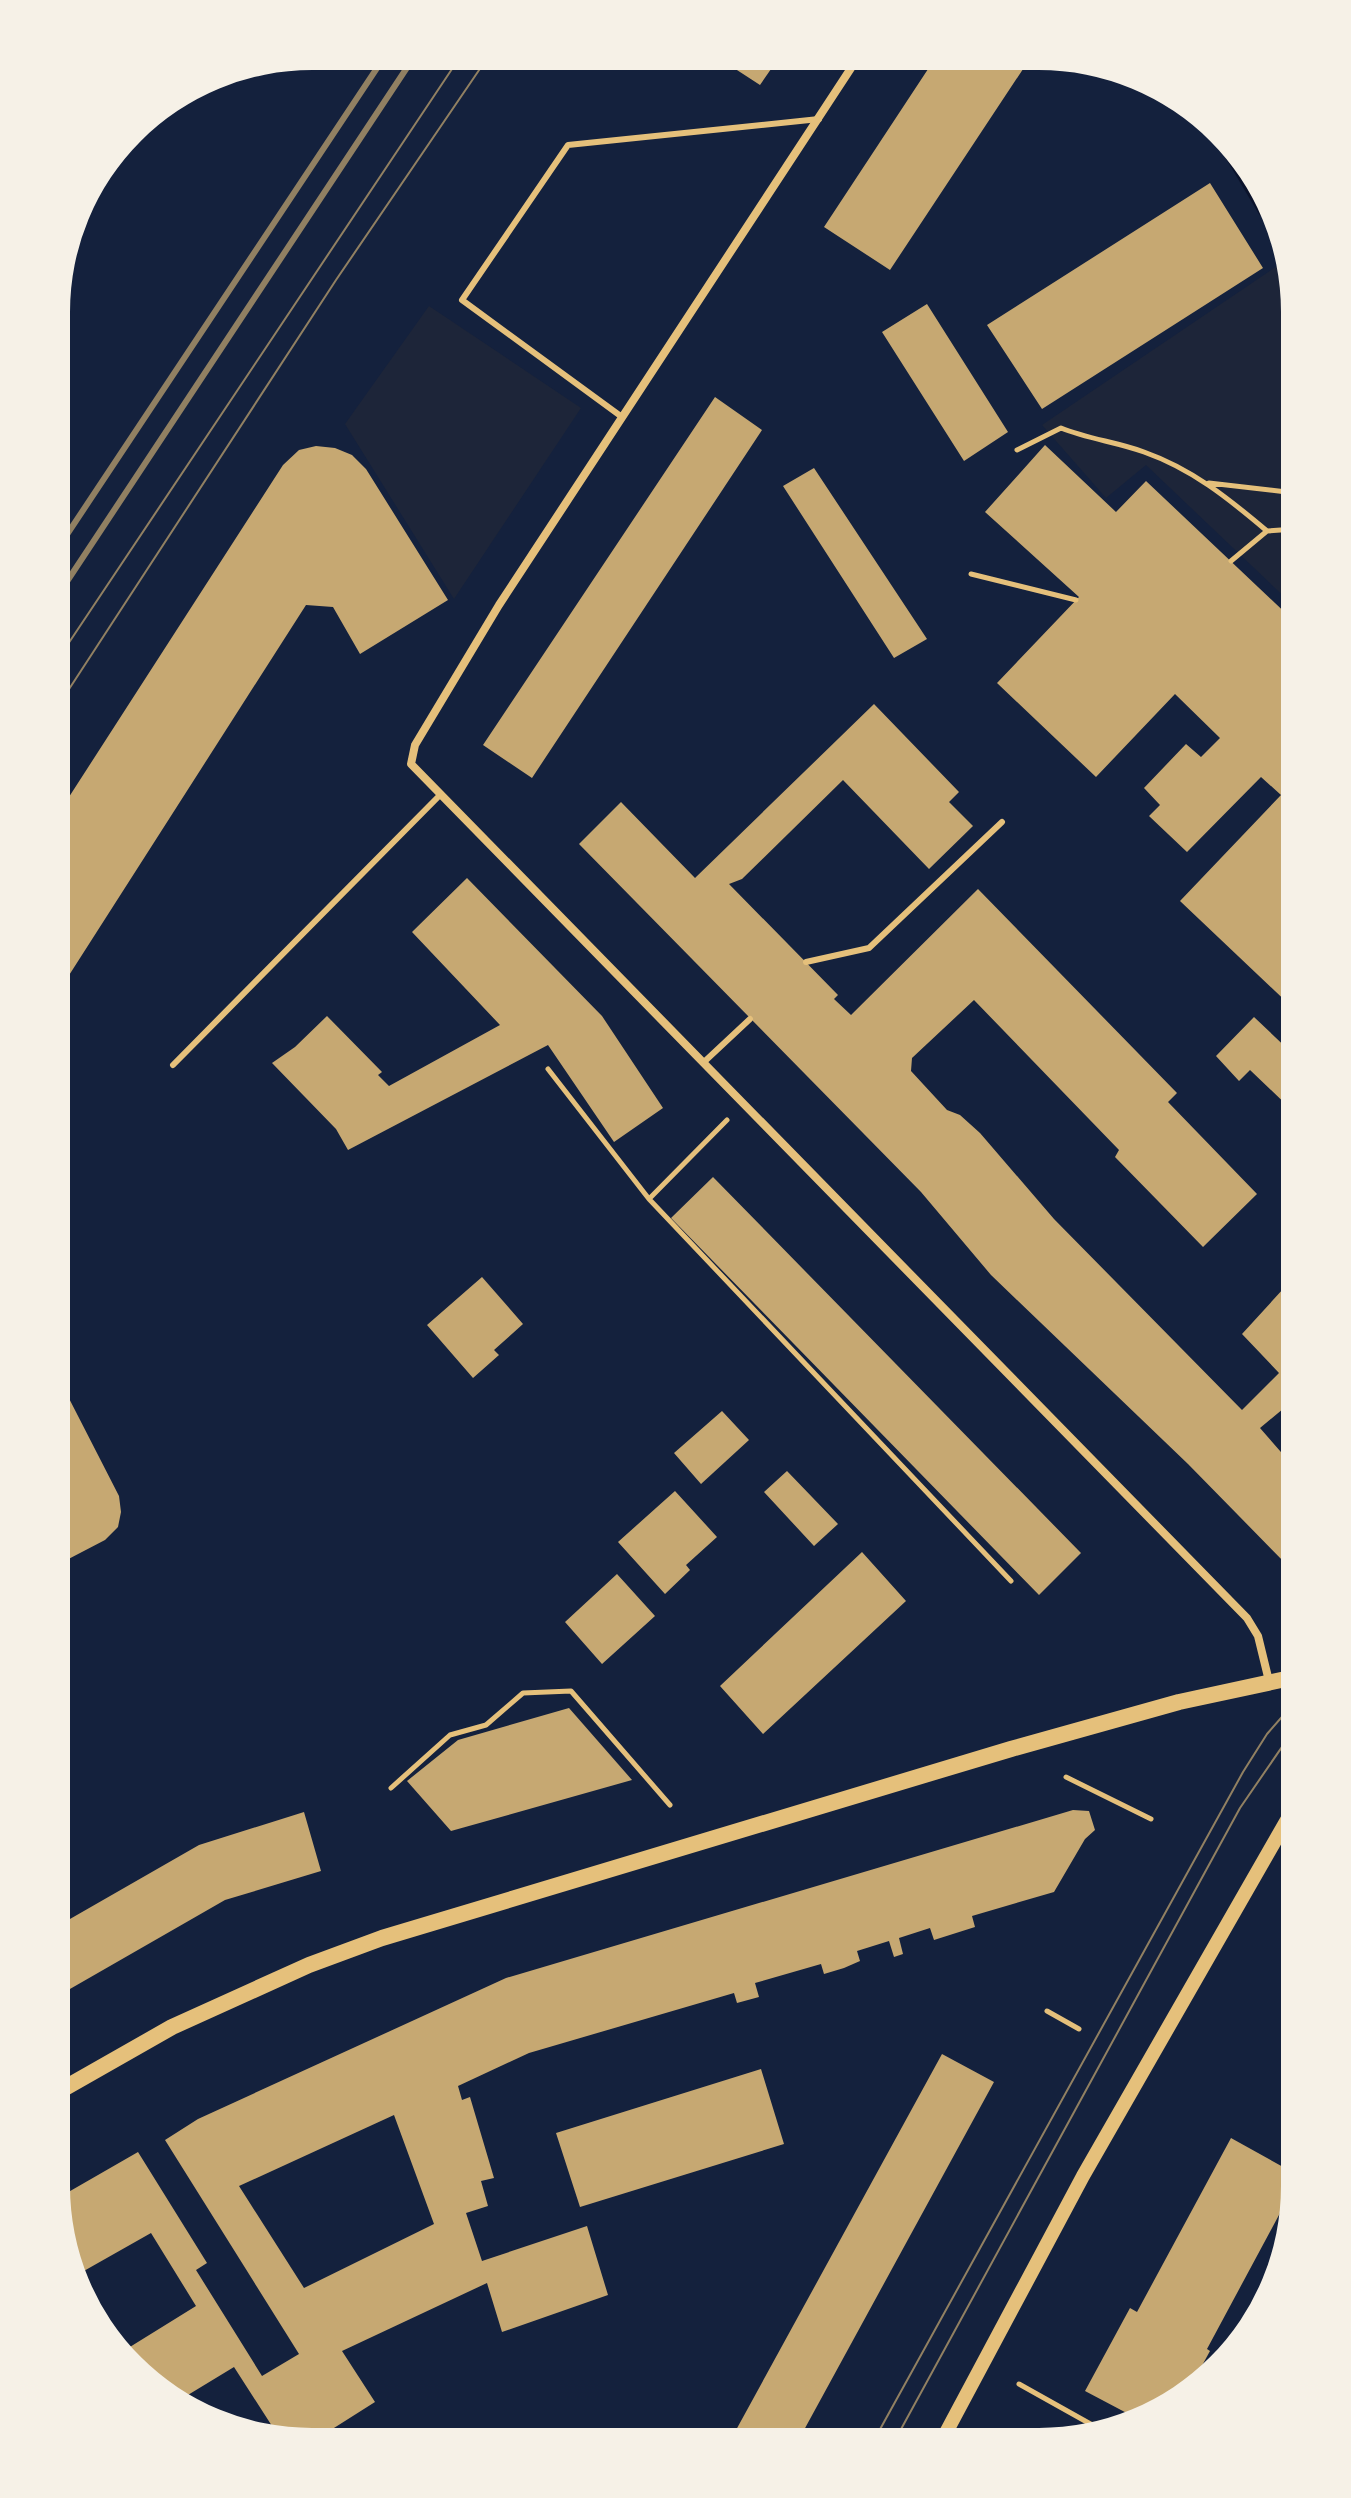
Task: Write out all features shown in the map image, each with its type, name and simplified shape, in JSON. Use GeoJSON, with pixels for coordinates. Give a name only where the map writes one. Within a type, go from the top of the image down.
{"type":"FeatureCollection","features":[{"type":"Feature","properties":{"kind":"main road"},"geometry":{"type":"LineString","coordinates":[[70,2085],[172,2027],[309,1965],[382,1938],[1011,1749],[1179,1702],[1280,1679]]}},
{"type":"Feature","properties":{"kind":"street"},"geometry":{"type":"LineString","coordinates":[[850,70],[499,605],[415,745],[411,764],[1247,1618],[1258,1636],[1269,1681]]}},
{"type":"Feature","properties":{"kind":"street"},"geometry":{"type":"LineString","coordinates":[[948,2428],[1083,2176],[1280,1832]]}},
{"type":"Feature","properties":{"kind":"lane"},"geometry":{"type":"LineString","coordinates":[[622,417],[462,300],[568,145],[819,119]]}},
{"type":"Feature","properties":{"kind":"lane"},"geometry":{"type":"LineString","coordinates":[[173,1065],[441,794]]}},
{"type":"Feature","properties":{"kind":"lane"},"geometry":{"type":"LineString","coordinates":[[806,962],[869,948],[1002,822]]}},
{"type":"Feature","properties":{"kind":"lane"},"geometry":{"type":"LineString","coordinates":[[704,1062],[750,1019]]}},
{"type":"Feature","properties":{"kind":"path"},"geometry":{"type":"LineString","coordinates":[[1017,450],[1061,428],[1089,439],[1141,450],[1207,483],[1267,531]]}},
{"type":"Feature","properties":{"kind":"path"},"geometry":{"type":"LineString","coordinates":[[1207,483],[1281,491]]}},
{"type":"Feature","properties":{"kind":"path"},"geometry":{"type":"LineString","coordinates":[[1231,561],[1267,531],[1281,530]]}},
{"type":"Feature","properties":{"kind":"path"},"geometry":{"type":"LineString","coordinates":[[971,574],[1076,600]]}},
{"type":"Feature","properties":{"kind":"path"},"geometry":{"type":"LineString","coordinates":[[548,1069],[649,1199],[1011,1581]]}},
{"type":"Feature","properties":{"kind":"path"},"geometry":{"type":"LineString","coordinates":[[649,1199],[744,1103]]}},
{"type":"Feature","properties":{"kind":"path"},"geometry":{"type":"LineString","coordinates":[[391,1788],[450,1735],[486,1725],[523,1693],[571,1691],[670,1805]]}},
{"type":"Feature","properties":{"kind":"path"},"geometry":{"type":"LineString","coordinates":[[1066,1777],[1151,1819]]}},
{"type":"Feature","properties":{"kind":"path"},"geometry":{"type":"LineString","coordinates":[[1047,2011],[1079,2029]]}},
{"type":"Feature","properties":{"kind":"path"},"geometry":{"type":"LineString","coordinates":[[1019,2384],[1088,2423]]}},
{"type":"Feature","properties":{"kind":"shaded area"},"geometry":{"type":"Polygon","coordinates":[[[1276,267],[1281,312],[1281,594],[1146,465],[1106,498],[1042,425],[1276,267]]]}},
{"type":"Feature","properties":{"kind":"shaded area"},"geometry":{"type":"Polygon","coordinates":[[[429,306],[581,408],[454,599],[345,424],[429,306]]]}},
{"type":"Feature","properties":{"kind":"building"},"geometry":{"type":"Polygon","coordinates":[[[737,70],[770,70],[760,85],[737,70]]]}},
{"type":"Feature","properties":{"kind":"building"},"geometry":{"type":"Polygon","coordinates":[[[927,70],[1022,70],[890,270],[824,227],[927,70]]]}},
{"type":"Feature","properties":{"kind":"building"},"geometry":{"type":"Polygon","coordinates":[[[1210,183],[1263,268],[1042,409],[987,325],[1210,183]]]}},
{"type":"Feature","properties":{"kind":"building"},"geometry":{"type":"Polygon","coordinates":[[[927,304],[1008,432],[964,461],[882,332],[927,304]]]}},
{"type":"Feature","properties":{"kind":"building"},"geometry":{"type":"Polygon","coordinates":[[[715,397],[762,430],[532,778],[483,745],[715,397]]]}},
{"type":"Feature","properties":{"kind":"building"},"geometry":{"type":"Polygon","coordinates":[[[1045,445],[1116,512],[1146,481],[1281,609],[1281,795],[1261,777],[1187,852],[1149,816],[1160,805],[1144,788],[1186,744],[1201,757],[1220,738],[1175,694],[1096,777],[997,683],[1079,597],[985,512],[1045,445]]]}},
{"type":"Feature","properties":{"kind":"building"},"geometry":{"type":"Polygon","coordinates":[[[316,446],[335,448],[352,455],[366,469],[448,600],[360,654],[333,607],[306,605],[70,974],[70,795],[283,465],[299,450],[316,446]]]}},
{"type":"Feature","properties":{"kind":"building"},"geometry":{"type":"Polygon","coordinates":[[[814,468],[927,639],[894,658],[783,486],[814,468]]]}},
{"type":"Feature","properties":{"kind":"building"},"geometry":{"type":"Polygon","coordinates":[[[874,704],[959,792],[949,802],[973,826],[929,869],[843,780],[742,879],[729,884],[838,995],[834,999],[851,1015],[978,889],[1177,1093],[1168,1102],[1257,1194],[1203,1247],[1115,1157],[1119,1150],[974,1000],[912,1058],[911,1071],[947,1110],[960,1115],[980,1133],[1054,1219],[1242,1410],[1279,1373],[1242,1334],[1280,1292],[1280,1411],[1260,1428],[1280,1451],[1280,1558],[1188,1464],[991,1275],[921,1192],[579,844],[621,802],[695,878],[874,704]]]}},
{"type":"Feature","properties":{"kind":"building"},"geometry":{"type":"Polygon","coordinates":[[[1281,795],[1281,996],[1180,901],[1281,795]]]}},
{"type":"Feature","properties":{"kind":"building"},"geometry":{"type":"Polygon","coordinates":[[[467,878],[602,1016],[663,1108],[614,1142],[548,1045],[348,1150],[336,1129],[272,1063],[295,1047],[327,1016],[382,1072],[378,1075],[389,1086],[500,1025],[412,932],[467,878]]]}},
{"type":"Feature","properties":{"kind":"building"},"geometry":{"type":"Polygon","coordinates":[[[1254,1017],[1281,1042],[1281,1099],[1250,1070],[1239,1081],[1216,1056],[1254,1017]]]}},
{"type":"Feature","properties":{"kind":"building"},"geometry":{"type":"Polygon","coordinates":[[[713,1177],[1081,1553],[1039,1595],[671,1218],[713,1177]]]}},
{"type":"Feature","properties":{"kind":"building"},"geometry":{"type":"Polygon","coordinates":[[[482,1277],[523,1324],[494,1350],[499,1355],[473,1378],[427,1325],[482,1277]]]}},
{"type":"Feature","properties":{"kind":"building"},"geometry":{"type":"Polygon","coordinates":[[[70,1400],[119,1496],[121,1512],[118,1527],[105,1540],[70,1558],[70,1400]]]}},
{"type":"Feature","properties":{"kind":"building"},"geometry":{"type":"Polygon","coordinates":[[[722,1411],[749,1440],[701,1484],[674,1453],[722,1411]]]}},
{"type":"Feature","properties":{"kind":"building"},"geometry":{"type":"Polygon","coordinates":[[[787,1471],[838,1524],[814,1546],[764,1492],[787,1471]]]}},
{"type":"Feature","properties":{"kind":"building"},"geometry":{"type":"Polygon","coordinates":[[[675,1491],[717,1537],[686,1565],[690,1570],[665,1594],[618,1542],[675,1491]]]}},
{"type":"Feature","properties":{"kind":"building"},"geometry":{"type":"Polygon","coordinates":[[[862,1552],[906,1601],[763,1734],[720,1686],[862,1552]]]}},
{"type":"Feature","properties":{"kind":"building"},"geometry":{"type":"Polygon","coordinates":[[[617,1574],[655,1616],[602,1664],[565,1622],[617,1574]]]}},
{"type":"Feature","properties":{"kind":"building"},"geometry":{"type":"Polygon","coordinates":[[[569,1708],[632,1780],[451,1831],[407,1781],[458,1740],[569,1708]]]}},
{"type":"Feature","properties":{"kind":"building"},"geometry":{"type":"Polygon","coordinates":[[[1073,1810],[1089,1811],[1095,1830],[1085,1839],[1054,1892],[972,1916],[975,1927],[934,1940],[930,1928],[899,1938],[903,1954],[894,1957],[889,1941],[857,1951],[860,1961],[844,1968],[824,1974],[821,1964],[755,1983],[759,1997],[737,2003],[734,1993],[529,2053],[458,2086],[462,2100],[470,2097],[494,2178],[481,2181],[488,2206],[466,2213],[482,2261],[587,2226],[608,2295],[502,2332],[487,2283],[342,2351],[375,2402],[334,2428],[271,2424],[234,2367],[190,2394],[153,2368],[131,2346],[196,2306],[151,2233],[86,2270],[72,2217],[70,2191],[138,2152],[207,2263],[196,2270],[262,2376],[299,2354],[165,2140],[198,2119],[506,1978],[1073,1810]],[[394,2115],[239,2186],[304,2288],[434,2224],[394,2115]]]}},
{"type":"Feature","properties":{"kind":"building"},"geometry":{"type":"Polygon","coordinates":[[[304,1812],[321,1871],[225,1900],[70,1989],[70,1919],[199,1845],[304,1812]]]}},
{"type":"Feature","properties":{"kind":"building"},"geometry":{"type":"Polygon","coordinates":[[[942,2054],[994,2082],[805,2428],[737,2428],[942,2054]]]}},
{"type":"Feature","properties":{"kind":"building"},"geometry":{"type":"Polygon","coordinates":[[[761,2069],[784,2144],[580,2207],[556,2133],[761,2069]]]}},
{"type":"Feature","properties":{"kind":"building"},"geometry":{"type":"Polygon","coordinates":[[[1231,2138],[1280,2165],[1278,2217],[1207,2349],[1210,2351],[1204,2363],[1160,2396],[1125,2412],[1085,2391],[1130,2308],[1137,2312],[1231,2138]]]}},
{"type":"Feature","properties":{"kind":"tram line"},"geometry":{"type":"LineString","coordinates":[[70,641],[451,70]]}},
{"type":"Feature","properties":{"kind":"tram line"},"geometry":{"type":"LineString","coordinates":[[70,688],[336,280],[479,70]]}},
{"type":"Feature","properties":{"kind":"tram line"},"geometry":{"type":"LineString","coordinates":[[881,2428],[1243,1772],[1280,1719]]}},
{"type":"Feature","properties":{"kind":"tram line"},"geometry":{"type":"LineString","coordinates":[[902,2428],[1240,1808],[1280,1749]]}},
{"type":"Feature","properties":{"kind":"railway"},"geometry":{"type":"LineString","coordinates":[[70,530],[376,70]]}},
{"type":"Feature","properties":{"kind":"railway"},"geometry":{"type":"LineString","coordinates":[[70,577],[405,70]]}}]}
